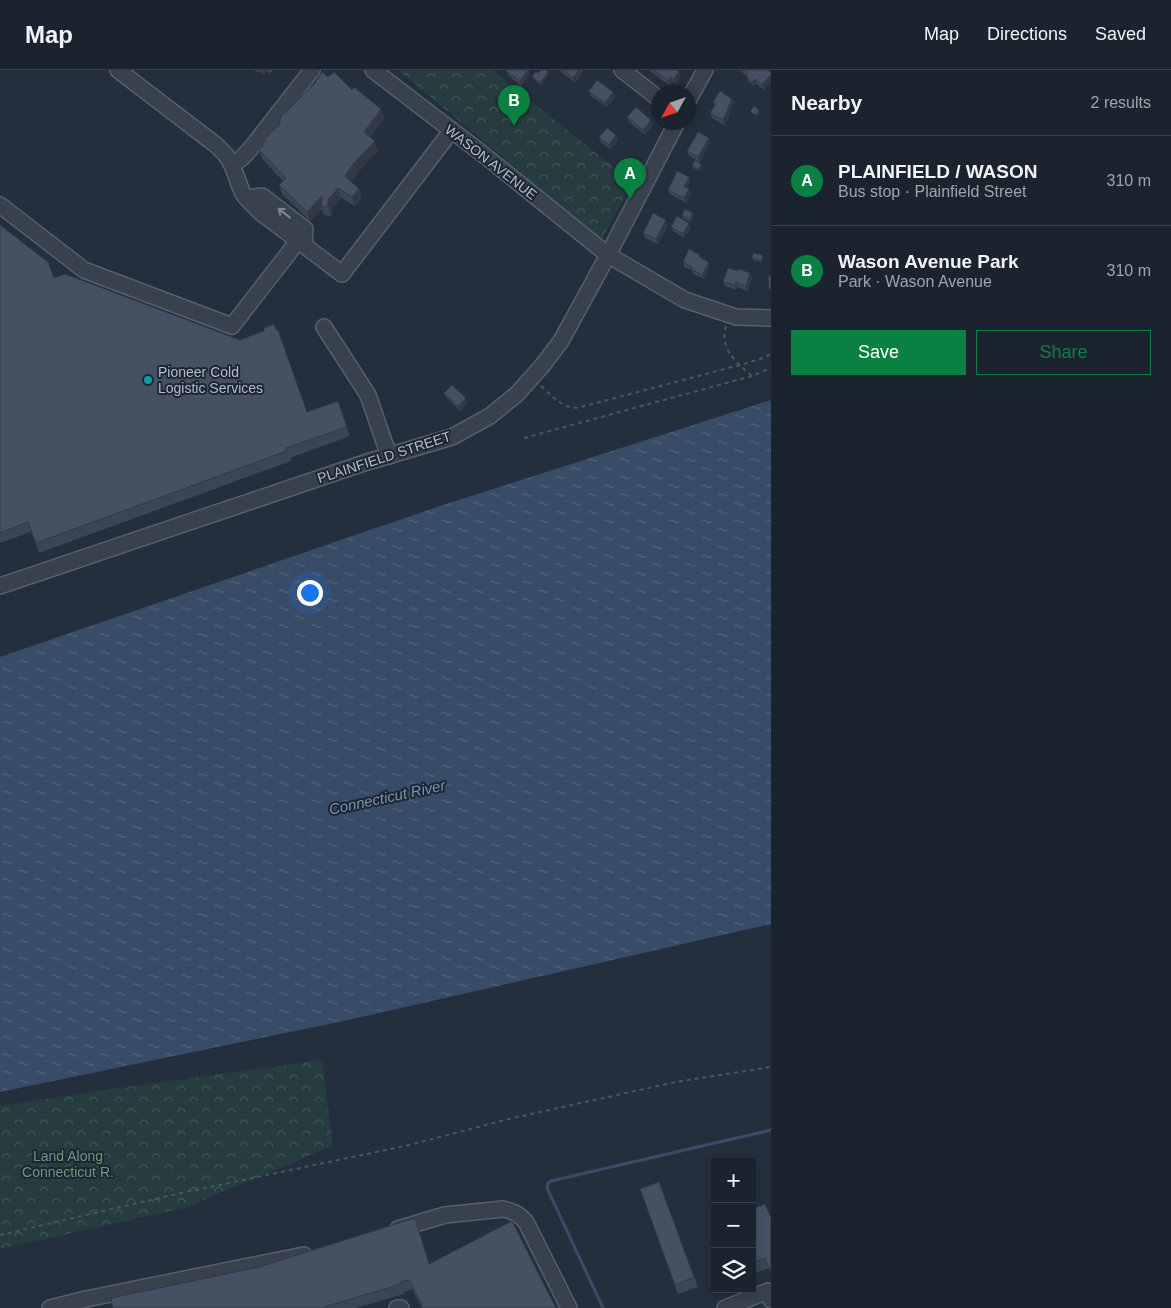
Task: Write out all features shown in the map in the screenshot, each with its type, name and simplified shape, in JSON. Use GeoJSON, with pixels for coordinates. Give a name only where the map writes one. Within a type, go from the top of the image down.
{"type":"FeatureCollection","features":[{"type":"Feature","properties":{"kind":"street"},"geometry":{"type":"LineString","coordinates":[[232,166],[252,147],[312,70]]}},
{"type":"Feature","properties":{"kind":"street","name":"WASON AVENUE"},"geometry":{"type":"LineString","coordinates":[[373,70],[452,130],[608,255],[685,300],[736,316],[771,318]]}},
{"type":"Feature","properties":{"kind":"street"},"geometry":{"type":"LineString","coordinates":[[622,70],[651,93]]}},
{"type":"Feature","properties":{"kind":"street"},"geometry":{"type":"LineString","coordinates":[[696,86],[705,70]]}},
{"type":"Feature","properties":{"kind":"street"},"geometry":{"type":"LineString","coordinates":[[123,71],[226,155],[242,192],[260,212],[342,274],[452,130]]}},
{"type":"Feature","properties":{"kind":"street","name":"PLAINFIELD STREET"},"geometry":{"type":"LineString","coordinates":[[0,586],[184,523],[452,437],[490,416],[517,394],[561,341],[673,130]]}},
{"type":"Feature","properties":{"kind":"street"},"geometry":{"type":"LineString","coordinates":[[0,205],[84,270],[232,326],[301,243]]}},
{"type":"Feature","properties":{"kind":"street"},"geometry":{"type":"LineString","coordinates":[[324,327],[368,395],[389,456]]}},
{"type":"Feature","properties":{"kind":"street"},"geometry":{"type":"LineString","coordinates":[[381,1234],[445,1215],[503,1209],[512,1211],[520,1215],[526,1222],[569,1308]]}},
{"type":"Feature","properties":{"kind":"street"},"geometry":{"type":"LineString","coordinates":[[50,1308],[316,1253]]}},
{"type":"Feature","properties":{"kind":"street"},"geometry":{"type":"LineString","coordinates":[[725,1308],[768,1292],[771,1300]]}},
{"type":"Feature","properties":{"kind":"path"},"geometry":{"type":"LineString","coordinates":[[729,314],[723,336],[728,350],[752,376]]}},
{"type":"Feature","properties":{"kind":"path"},"geometry":{"type":"LineString","coordinates":[[532,377],[565,406],[577,408],[740,365],[771,354]]}},
{"type":"Feature","properties":{"kind":"path"},"geometry":{"type":"LineString","coordinates":[[524,438],[752,376],[771,368]]}},
{"type":"Feature","properties":{"kind":"path"},"geometry":{"type":"LineString","coordinates":[[0,1235],[405,1146],[513,1118],[676,1082],[771,1067]]}},
{"type":"Feature","properties":{"kind":"green space"},"geometry":{"type":"Polygon","coordinates":[[[398,70],[492,70],[632,182],[602,240],[398,70]]]}},
{"type":"Feature","properties":{"kind":"green space","name":"Land Along Connecticut R."},"geometry":{"type":"Polygon","coordinates":[[[322,1060],[333,1146],[184,1208],[0,1249],[0,1106],[322,1060]]]}},
{"type":"Feature","properties":{"kind":"water","name":"Connecticut River"},"geometry":{"type":"Polygon","coordinates":[[[771,400],[771,924],[348,1020],[0,1092],[0,657],[437,507],[771,400]]]}},
{"type":"Feature","properties":{"kind":"building"},"geometry":{"type":"Polygon","coordinates":[[[506,70],[528,70],[520,81],[506,70]]]}},
{"type":"Feature","properties":{"kind":"building"},"geometry":{"type":"Polygon","coordinates":[[[541,70],[548,72],[540,83],[532,76],[541,70]]]}},
{"type":"Feature","properties":{"kind":"building"},"geometry":{"type":"Polygon","coordinates":[[[563,70],[579,70],[573,78],[563,70]]]}},
{"type":"Feature","properties":{"kind":"building"},"geometry":{"type":"Polygon","coordinates":[[[653,70],[677,70],[679,72],[674,79],[671,77],[669,81],[653,70]]]}},
{"type":"Feature","properties":{"kind":"building"},"geometry":{"type":"Polygon","coordinates":[[[743,70],[768,70],[771,75],[762,85],[755,79],[752,82],[746,76],[748,74],[743,70]]]}},
{"type":"Feature","properties":{"kind":"building"},"geometry":{"type":"Polygon","coordinates":[[[322,72],[328,77],[334,72],[352,90],[354,87],[381,109],[364,132],[375,141],[354,163],[345,176],[359,189],[352,197],[338,188],[328,200],[328,207],[321,206],[322,196],[307,212],[279,185],[286,178],[259,150],[267,142],[264,139],[279,125],[281,117],[315,83],[322,72]]]}},
{"type":"Feature","properties":{"kind":"building"},"geometry":{"type":"Polygon","coordinates":[[[597,80],[613,92],[605,103],[589,91],[597,80]]]}},
{"type":"Feature","properties":{"kind":"building"},"geometry":{"type":"Polygon","coordinates":[[[720,91],[732,99],[723,120],[710,113],[716,104],[713,102],[720,91]]]}},
{"type":"Feature","properties":{"kind":"building"},"geometry":{"type":"Polygon","coordinates":[[[754,106],[759,110],[756,115],[750,112],[754,106]]]}},
{"type":"Feature","properties":{"kind":"building"},"geometry":{"type":"Polygon","coordinates":[[[636,107],[651,120],[643,130],[627,117],[636,107]]]}},
{"type":"Feature","properties":{"kind":"building"},"geometry":{"type":"Polygon","coordinates":[[[607,128],[616,135],[609,145],[599,137],[607,128]]]}},
{"type":"Feature","properties":{"kind":"building"},"geometry":{"type":"Polygon","coordinates":[[[698,132],[709,138],[698,157],[687,151],[698,132]]]}},
{"type":"Feature","properties":{"kind":"building"},"geometry":{"type":"Polygon","coordinates":[[[695,160],[701,164],[698,169],[692,165],[695,160]]]}},
{"type":"Feature","properties":{"kind":"building"},"geometry":{"type":"Polygon","coordinates":[[[677,171],[689,177],[684,186],[689,189],[684,198],[668,190],[677,171]]]}},
{"type":"Feature","properties":{"kind":"building"},"geometry":{"type":"Polygon","coordinates":[[[685,209],[693,213],[689,219],[682,215],[685,209]]]}},
{"type":"Feature","properties":{"kind":"building"},"geometry":{"type":"Polygon","coordinates":[[[653,213],[666,220],[656,239],[643,233],[653,213]]]}},
{"type":"Feature","properties":{"kind":"building"},"geometry":{"type":"Polygon","coordinates":[[[677,216],[689,223],[683,234],[671,227],[677,216]]]}},
{"type":"Feature","properties":{"kind":"building","name":"Pioneer Cold Logistic Services"},"geometry":{"type":"Polygon","coordinates":[[[0,225],[48,262],[54,278],[65,274],[240,340],[264,331],[264,328],[274,324],[276,330],[278,330],[307,412],[338,401],[347,427],[286,448],[287,451],[36,543],[28,522],[0,533],[0,225]]]}},
{"type":"Feature","properties":{"kind":"building"},"geometry":{"type":"Polygon","coordinates":[[[689,249],[709,262],[702,275],[683,262],[689,249]]]}},
{"type":"Feature","properties":{"kind":"building"},"geometry":{"type":"Polygon","coordinates":[[[753,253],[762,255],[762,260],[752,258],[753,253]]]}},
{"type":"Feature","properties":{"kind":"building"},"geometry":{"type":"Polygon","coordinates":[[[728,268],[750,273],[746,286],[736,282],[735,285],[723,282],[728,268]]]}},
{"type":"Feature","properties":{"kind":"building"},"geometry":{"type":"Polygon","coordinates":[[[768,276],[771,276],[771,289],[769,289],[768,276]]]}},
{"type":"Feature","properties":{"kind":"building"},"geometry":{"type":"Polygon","coordinates":[[[452,385],[466,398],[458,406],[444,393],[452,385]]]}},
{"type":"Feature","properties":{"kind":"building"},"geometry":{"type":"Polygon","coordinates":[[[659,1182],[694,1277],[675,1285],[640,1189],[659,1182]]]}},
{"type":"Feature","properties":{"kind":"building"},"geometry":{"type":"Polygon","coordinates":[[[765,1204],[771,1218],[771,1273],[765,1258],[756,1261],[756,1207],[765,1204]]]}},
{"type":"Feature","properties":{"kind":"building"},"geometry":{"type":"Polygon","coordinates":[[[415,1218],[429,1264],[512,1221],[556,1308],[422,1308],[421,1302],[409,1280],[321,1308],[113,1308],[111,1298],[259,1267],[415,1218]]]}},
{"type":"Feature","properties":{"kind":"waterway"},"geometry":{"type":"LineString","coordinates":[[603,1308],[547,1188],[548,1183],[771,1130]]}},
{"type":"Feature","properties":{"kind":"place","name":"Wason Avenue Park"},"geometry":{"type":"Point","coordinates":[514,126]}},
{"type":"Feature","properties":{"kind":"place","name":"PLAINFIELD / WASON"},"geometry":{"type":"Point","coordinates":[630,199]}},
{"type":"Feature","properties":{"kind":"place","name":"Pioneer Cold Logistic Services"},"geometry":{"type":"Point","coordinates":[148,380]}}]}
